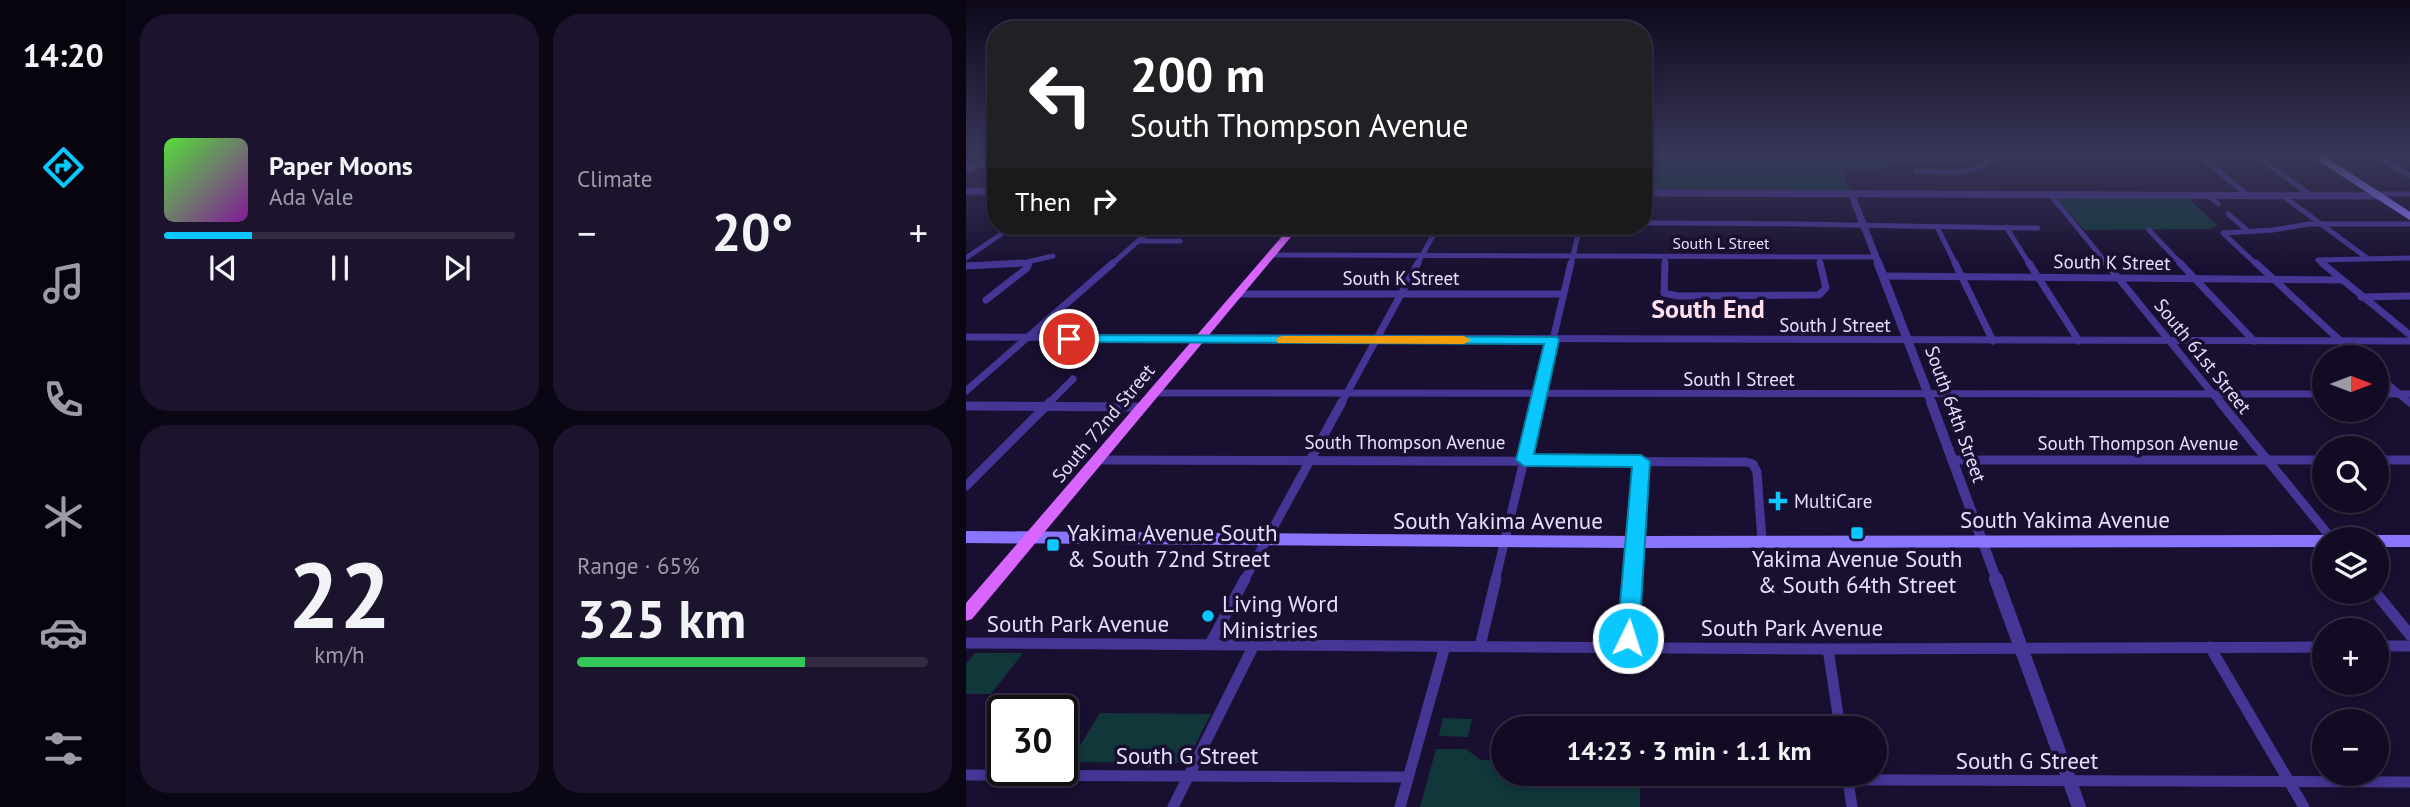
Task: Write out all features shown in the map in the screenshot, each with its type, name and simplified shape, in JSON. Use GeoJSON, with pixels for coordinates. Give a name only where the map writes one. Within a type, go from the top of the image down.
{"type":"FeatureCollection","features":[{"type":"Feature","properties":{"kind":"main road"},"geometry":{"type":"LineString","coordinates":[[2373,193],[2410,216]]}},
{"type":"Feature","properties":{"kind":"main road","name":"South 72nd Street"},"geometry":{"type":"LineString","coordinates":[[966,614],[1289,235]]}},
{"type":"Feature","properties":{"kind":"main road","name":"South Yakima Avenue"},"geometry":{"type":"LineString","coordinates":[[966,537],[1635,542],[2312,541]]}},
{"type":"Feature","properties":{"kind":"main road"},"geometry":{"type":"LineString","coordinates":[[2389,541],[2410,541]]}},
{"type":"Feature","properties":{"kind":"street"},"geometry":{"type":"LineString","coordinates":[[1652,193],[2249,196],[2410,194]]}},
{"type":"Feature","properties":{"kind":"street","name":"South 64th Street"},"geometry":{"type":"LineString","coordinates":[[1851,193],[2079,807]]}},
{"type":"Feature","properties":{"kind":"street","name":"South 61st Street"},"geometry":{"type":"LineString","coordinates":[[2049,193],[2167,341],[2322,527]]}},
{"type":"Feature","properties":{"kind":"street"},"geometry":{"type":"LineString","coordinates":[[2245,193],[2249,196]]}},
{"type":"Feature","properties":{"kind":"street"},"geometry":{"type":"LineString","coordinates":[[2307,193],[2312,196]]}},
{"type":"Feature","properties":{"kind":"street"},"geometry":{"type":"LineString","coordinates":[[2207,194],[2218,204]]}},
{"type":"Feature","properties":{"kind":"street"},"geometry":{"type":"LineString","coordinates":[[2283,196],[2367,258]]}},
{"type":"Feature","properties":{"kind":"street"},"geometry":{"type":"LineString","coordinates":[[2228,214],[2248,231]]}},
{"type":"Feature","properties":{"kind":"street"},"geometry":{"type":"LineString","coordinates":[[1652,223],[1793,222],[1864,227],[2038,228]]}},
{"type":"Feature","properties":{"kind":"street"},"geometry":{"type":"LineString","coordinates":[[2344,345],[2223,232],[2321,224],[2410,224]]}},
{"type":"Feature","properties":{"kind":"street"},"geometry":{"type":"LineString","coordinates":[[1937,227],[1993,341]]}},
{"type":"Feature","properties":{"kind":"street"},"geometry":{"type":"LineString","coordinates":[[2007,228],[2079,341]]}},
{"type":"Feature","properties":{"kind":"street"},"geometry":{"type":"LineString","coordinates":[[2149,230],[2253,341]]}},
{"type":"Feature","properties":{"kind":"street"},"geometry":{"type":"LineString","coordinates":[[968,255],[999,235]]}},
{"type":"Feature","properties":{"kind":"street"},"geometry":{"type":"LineString","coordinates":[[966,391],[1145,235]]}},
{"type":"Feature","properties":{"kind":"street"},"geometry":{"type":"LineString","coordinates":[[1210,644],[1433,235]]}},
{"type":"Feature","properties":{"kind":"street"},"geometry":{"type":"LineString","coordinates":[[1480,646],[1578,235]]}},
{"type":"Feature","properties":{"kind":"street"},"geometry":{"type":"LineString","coordinates":[[1138,241],[1180,241]]}},
{"type":"Feature","properties":{"kind":"street","name":"South L Street"},"geometry":{"type":"LineString","coordinates":[[1272,255],[1875,257]]}},
{"type":"Feature","properties":{"kind":"street"},"geometry":{"type":"LineString","coordinates":[[966,266],[1029,262],[1054,256]]}},
{"type":"Feature","properties":{"kind":"street"},"geometry":{"type":"LineString","coordinates":[[1665,257],[1664,293],[1678,296],[1804,296],[1822,293],[1826,286],[1819,257]]}},
{"type":"Feature","properties":{"kind":"street"},"geometry":{"type":"LineString","coordinates":[[2410,258],[2320,259],[2320,264],[2410,335]]}},
{"type":"Feature","properties":{"kind":"street"},"geometry":{"type":"LineString","coordinates":[[986,300],[1028,268],[1029,262]]}},
{"type":"Feature","properties":{"kind":"street","name":"South K Street"},"geometry":{"type":"LineString","coordinates":[[1883,276],[2341,280]]}},
{"type":"Feature","properties":{"kind":"street","name":"South K Street"},"geometry":{"type":"LineString","coordinates":[[1238,294],[1563,294]]}},
{"type":"Feature","properties":{"kind":"street"},"geometry":{"type":"LineString","coordinates":[[2361,297],[2410,296]]}},
{"type":"Feature","properties":{"kind":"street","name":"South J Street"},"geometry":{"type":"LineString","coordinates":[[966,337],[1199,340],[2410,341]]}},
{"type":"Feature","properties":{"kind":"street"},"geometry":{"type":"LineString","coordinates":[[966,486],[1073,379]]}},
{"type":"Feature","properties":{"kind":"street"},"geometry":{"type":"LineString","coordinates":[[2389,385],[2410,403]]}},
{"type":"Feature","properties":{"kind":"street","name":"South I Street"},"geometry":{"type":"LineString","coordinates":[[1154,393],[2312,394]]}},
{"type":"Feature","properties":{"kind":"street"},"geometry":{"type":"LineString","coordinates":[[2389,394],[2410,394]]}},
{"type":"Feature","properties":{"kind":"street"},"geometry":{"type":"LineString","coordinates":[[966,406],[1142,407]]}},
{"type":"Feature","properties":{"kind":"street","name":"South Thompson Avenue"},"geometry":{"type":"LineString","coordinates":[[1097,460],[1736,461],[1753,464],[1758,476],[1762,541]]}},
{"type":"Feature","properties":{"kind":"street","name":"South Thompson Avenue"},"geometry":{"type":"LineString","coordinates":[[1952,460],[2312,460]]}},
{"type":"Feature","properties":{"kind":"street"},"geometry":{"type":"LineString","coordinates":[[2389,460],[2410,460]]}},
{"type":"Feature","properties":{"kind":"street"},"geometry":{"type":"LineString","coordinates":[[1627,648],[1641,461]]}},
{"type":"Feature","properties":{"kind":"street"},"geometry":{"type":"LineString","coordinates":[[2385,604],[2410,635]]}},
{"type":"Feature","properties":{"kind":"street","name":"South Park Avenue"},"geometry":{"type":"LineString","coordinates":[[966,643],[1828,649],[2312,647]]}},
{"type":"Feature","properties":{"kind":"street"},"geometry":{"type":"LineString","coordinates":[[1173,807],[1254,645]]}},
{"type":"Feature","properties":{"kind":"street"},"geometry":{"type":"LineString","coordinates":[[1400,807],[1445,646]]}},
{"type":"Feature","properties":{"kind":"street"},"geometry":{"type":"LineString","coordinates":[[2389,646],[2410,646]]}},
{"type":"Feature","properties":{"kind":"street"},"geometry":{"type":"LineString","coordinates":[[2210,647],[2304,807]]}},
{"type":"Feature","properties":{"kind":"street"},"geometry":{"type":"LineString","coordinates":[[1828,649],[1838,716]]}},
{"type":"Feature","properties":{"kind":"street","name":"South G Street"},"geometry":{"type":"LineString","coordinates":[[966,775],[1408,777]]}},
{"type":"Feature","properties":{"kind":"street","name":"South G Street"},"geometry":{"type":"LineString","coordinates":[[1887,778],[2070,782],[2410,782]]}},
{"type":"Feature","properties":{"kind":"street"},"geometry":{"type":"LineString","coordinates":[[1848,786],[1852,807]]}},
{"type":"Feature","properties":{"kind":"green space"},"geometry":{"type":"Polygon","coordinates":[[[2056,197],[2188,198],[2217,225],[2210,229],[2084,230],[2056,197]]]}},
{"type":"Feature","properties":{"kind":"green space"},"geometry":{"type":"Polygon","coordinates":[[[975,653],[1023,653],[991,694],[966,694],[966,664],[975,653]]]}},
{"type":"Feature","properties":{"kind":"green space"},"geometry":{"type":"Polygon","coordinates":[[[1100,713],[1211,714],[1186,763],[1078,762],[1078,749],[1100,713]]]}},
{"type":"Feature","properties":{"kind":"green space"},"geometry":{"type":"Polygon","coordinates":[[[1443,718],[1472,719],[1468,737],[1439,736],[1443,718]]]}},
{"type":"Feature","properties":{"kind":"green space"},"geometry":{"type":"Polygon","coordinates":[[[1436,749],[1466,749],[1481,760],[1491,760],[1491,786],[1640,786],[1640,807],[1420,807],[1436,749]]]}},
{"type":"Feature","properties":{"kind":"slow traffic"},"geometry":{"type":"LineString","coordinates":[[1283,340],[1464,340]]}},
{"type":"Feature","properties":{"kind":"place","name":"MultiCare"},"geometry":{"type":"Point","coordinates":[1778,501]}},
{"type":"Feature","properties":{"kind":"place","name":"Yakima Avenue South & South 64th Street"},"geometry":{"type":"Point","coordinates":[1857,533]}},
{"type":"Feature","properties":{"kind":"place","name":"Yakima Avenue South & South 72nd Street"},"geometry":{"type":"Point","coordinates":[1053,545]}},
{"type":"Feature","properties":{"kind":"place","name":"Living Word Ministries"},"geometry":{"type":"Point","coordinates":[1208,616]}},
{"type":"Feature","properties":{"kind":"district","name":"South End"},"geometry":{"type":"Point","coordinates":[1708,308]}},
{"type":"Feature","properties":{"kind":"route"},"geometry":{"type":"LineString","coordinates":[[1069,339],[1552,340],[1524,460],[1641,461],[1628,638]]}}]}
